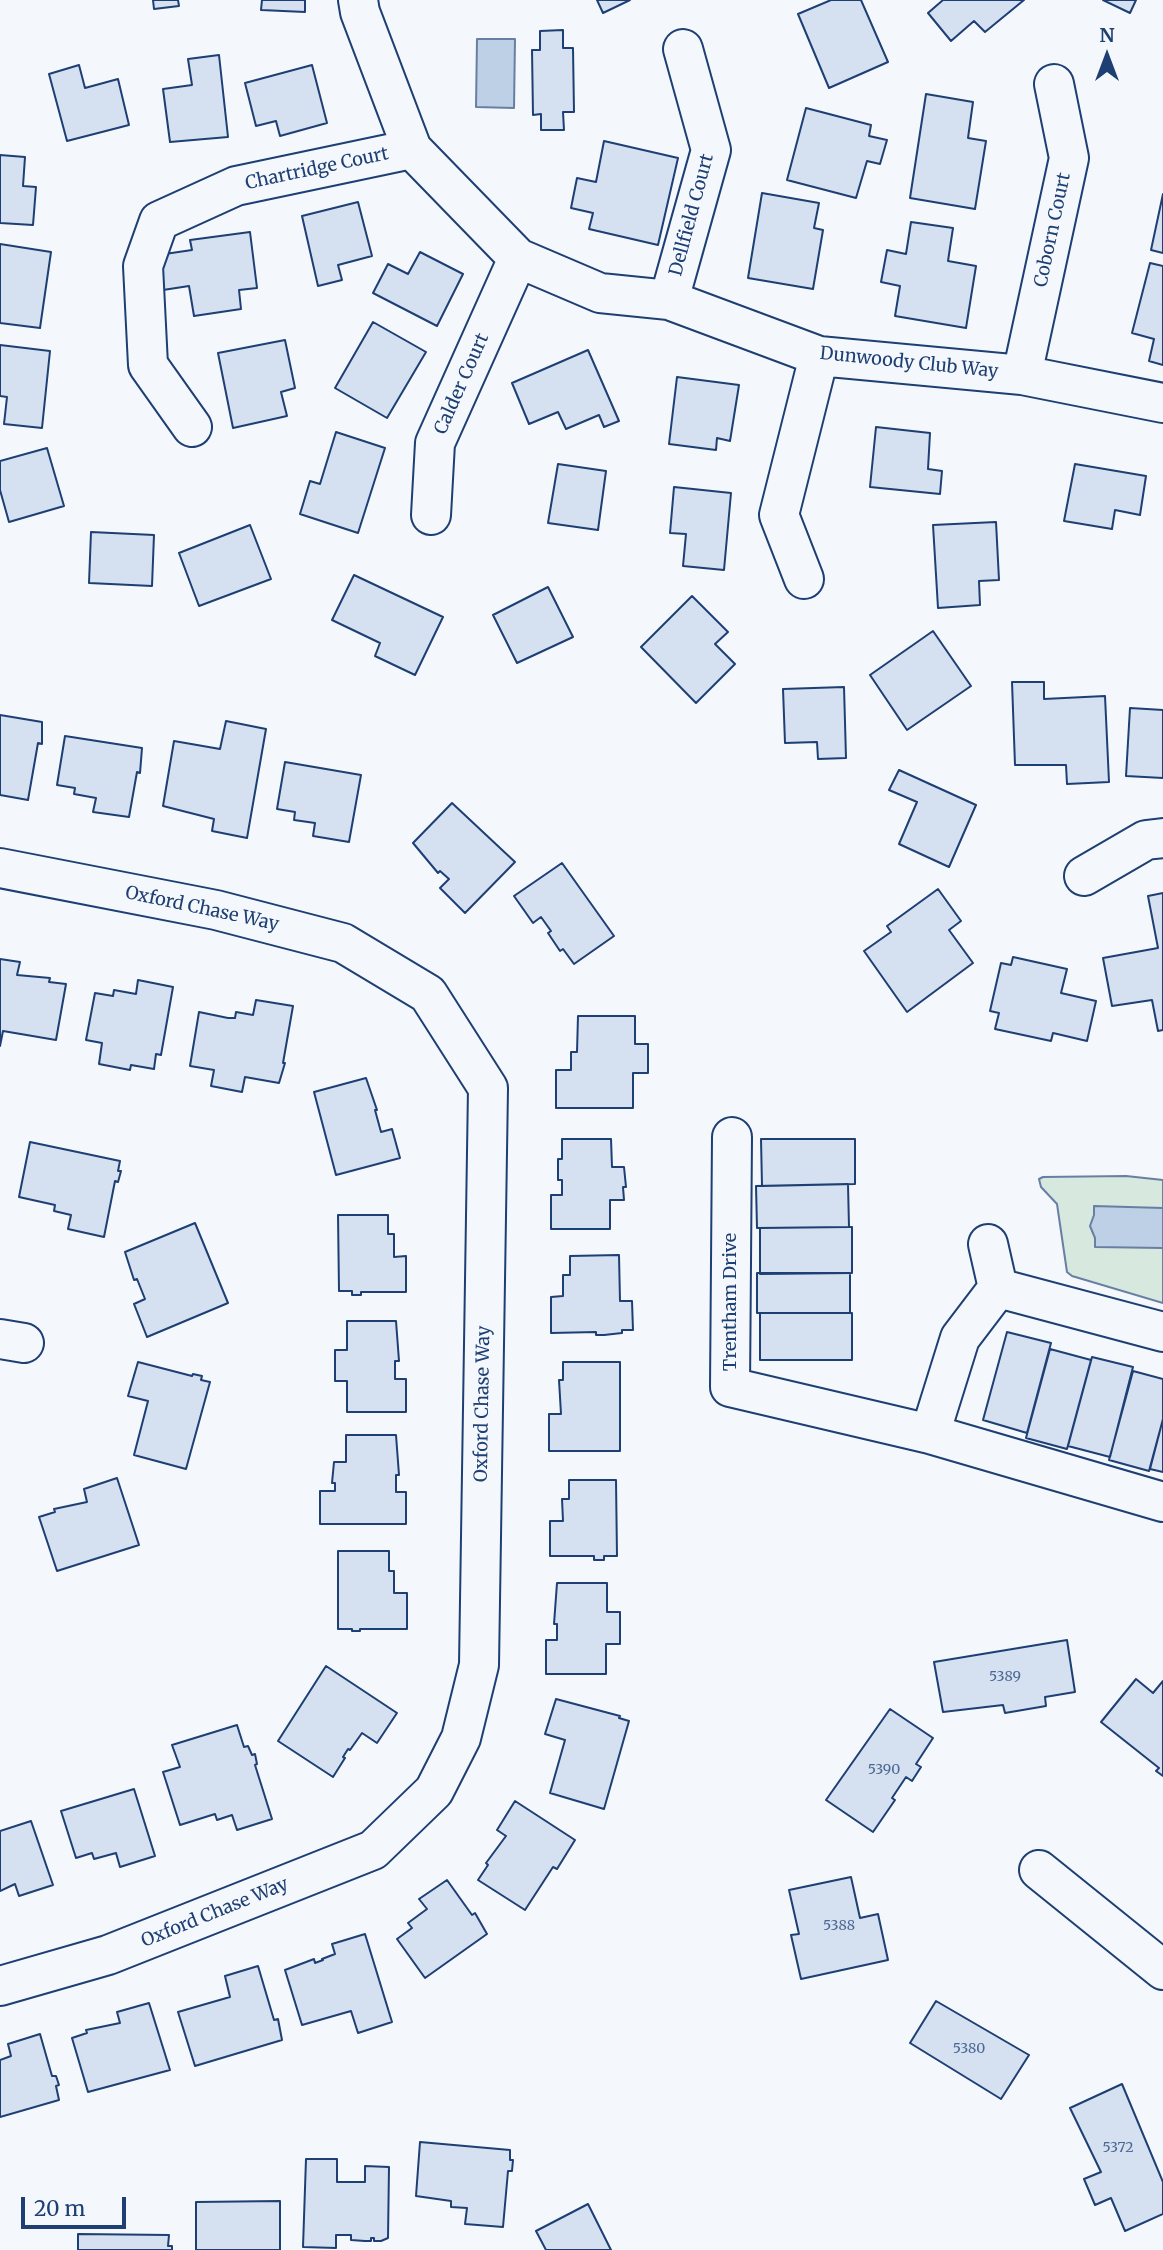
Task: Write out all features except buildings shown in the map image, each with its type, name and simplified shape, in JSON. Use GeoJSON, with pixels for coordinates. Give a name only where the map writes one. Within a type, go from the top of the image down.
{"type":"FeatureCollection","features":[{"type":"Feature","properties":{"kind":"street","name":"Dunwoody Club Way"},"geometry":{"type":"LineString","coordinates":[[358,0],[360,12],[412,149],[518,258],[600,293],[669,300],[819,356],[1022,375],[1163,403]]}},
{"type":"Feature","properties":{"kind":"street","name":"Dellfield Court"},"geometry":{"type":"LineString","coordinates":[[669,300],[711,150],[683,49]]}},
{"type":"Feature","properties":{"kind":"street","name":"Coborn Court"},"geometry":{"type":"LineString","coordinates":[[1022,375],[1069,158],[1054,84]]}},
{"type":"Feature","properties":{"kind":"street","name":"Chartridge Court"},"geometry":{"type":"LineString","coordinates":[[192,427],[148,365],[143,266],[159,221],[236,186],[412,149]]}},
{"type":"Feature","properties":{"kind":"street","name":"Calder Court"},"geometry":{"type":"LineString","coordinates":[[431,515],[435,443],[518,258]]}},
{"type":"Feature","properties":{"kind":"street"},"geometry":{"type":"LineString","coordinates":[[804,579],[779,515],[819,356]]}},
{"type":"Feature","properties":{"kind":"street"},"geometry":{"type":"LineString","coordinates":[[1084,876],[1146,839],[1163,838]]}},
{"type":"Feature","properties":{"kind":"street","name":"Oxford Chase Way"},"geometry":{"type":"LineString","coordinates":[[0,868],[216,910],[344,943],[428,994],[488,1088],[479,1665],[461,1738],[434,1791],[373,1850],[108,1955],[0,1986]]}},
{"type":"Feature","properties":{"kind":"street","name":"Trentham Drive"},"geometry":{"type":"LineString","coordinates":[[732,1137],[730,1387],[930,1434],[1163,1502]]}},
{"type":"Feature","properties":{"kind":"street"},"geometry":{"type":"LineString","coordinates":[[988,1244],[998,1288]]}},
{"type":"Feature","properties":{"kind":"street"},"geometry":{"type":"LineString","coordinates":[[930,1434],[960,1338],[998,1288]]}},
{"type":"Feature","properties":{"kind":"street"},"geometry":{"type":"LineString","coordinates":[[998,1288],[1163,1332]]}},
{"type":"Feature","properties":{"kind":"street"},"geometry":{"type":"LineString","coordinates":[[1039,1870],[1163,1970]]}},
{"type":"Feature","properties":{"kind":"shaded area"},"geometry":{"type":"Polygon","coordinates":[[[1126,1176],[1163,1180],[1163,1303],[1072,1276],[1067,1272],[1057,1204],[1041,1187],[1039,1179],[1126,1176]]]}},
{"type":"Feature","properties":{"kind":"water"},"geometry":{"type":"Polygon","coordinates":[[[477,39],[515,39],[514,108],[476,107],[477,39]]]}},
{"type":"Feature","properties":{"kind":"water"},"geometry":{"type":"Polygon","coordinates":[[[1094,1206],[1163,1208],[1163,1248],[1095,1247],[1090,1226],[1094,1206]]]}}]}
